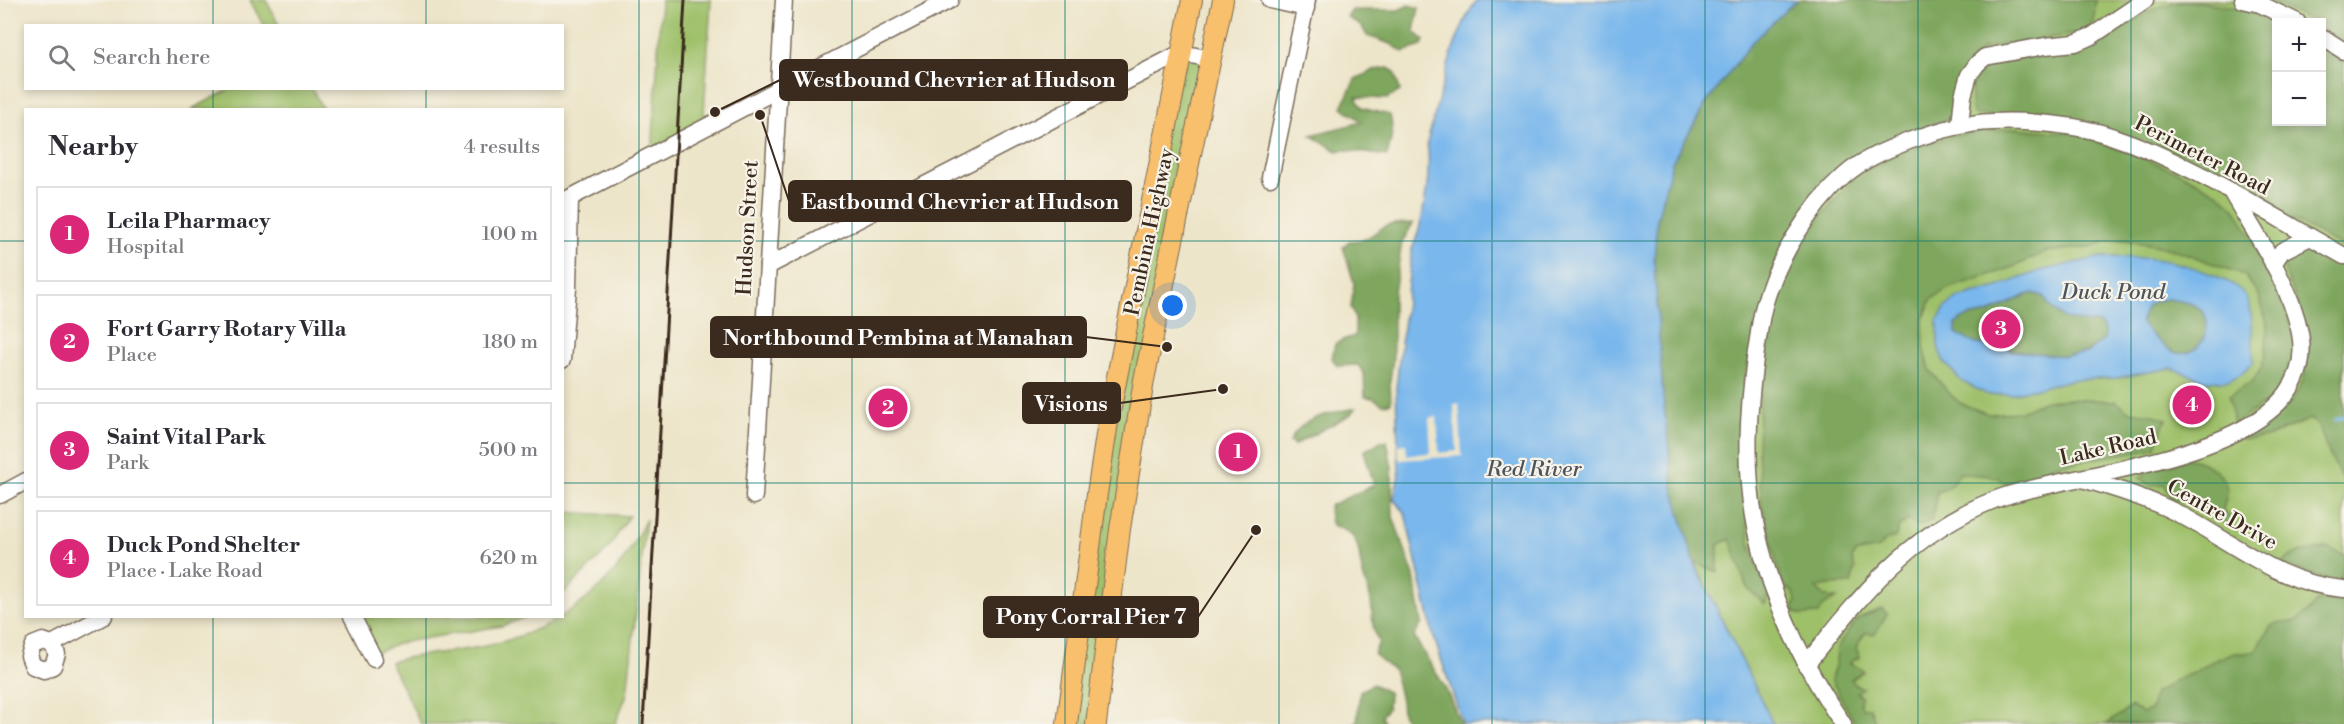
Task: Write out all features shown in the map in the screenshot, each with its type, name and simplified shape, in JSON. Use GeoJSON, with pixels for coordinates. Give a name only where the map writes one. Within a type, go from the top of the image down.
{"type":"FeatureCollection","features":[{"type":"Feature","properties":{"kind":"main road","name":"Pembina Highway"},"geometry":{"type":"LineString","coordinates":[[1067,724],[1108,422],[1192,0]]}},
{"type":"Feature","properties":{"kind":"main road","name":"Pembina Highway"},"geometry":{"type":"LineString","coordinates":[[1096,724],[1133,440],[1223,0]]}},
{"type":"Feature","properties":{"kind":"main road"},"geometry":{"type":"LineString","coordinates":[[1149,217],[1177,223]]}},
{"type":"Feature","properties":{"kind":"street","name":"Hudson Street"},"geometry":{"type":"LineString","coordinates":[[754,496],[784,0]]}},
{"type":"Feature","properties":{"kind":"street"},"geometry":{"type":"LineString","coordinates":[[564,336],[568,288],[566,200],[950,0]]}},
{"type":"Feature","properties":{"kind":"street"},"geometry":{"type":"LineString","coordinates":[[1270,0],[1306,4],[1270,178]]}},
{"type":"Feature","properties":{"kind":"street"},"geometry":{"type":"LineString","coordinates":[[1960,124],[1963,96],[1969,75],[1985,57],[2074,43],[2092,36],[2145,0]]}},
{"type":"Feature","properties":{"kind":"street"},"geometry":{"type":"LineString","coordinates":[[2243,0],[2260,4],[2289,18]]}},
{"type":"Feature","properties":{"kind":"street"},"geometry":{"type":"LineString","coordinates":[[2326,40],[2344,51]]}},
{"type":"Feature","properties":{"kind":"street"},"geometry":{"type":"LineString","coordinates":[[768,266],[1181,53],[1211,59]]}},
{"type":"Feature","properties":{"kind":"street","name":"Perimeter Road"},"geometry":{"type":"LineString","coordinates":[[1843,724],[1806,665],[1788,627],[1769,575],[1756,527],[1750,489],[1748,421],[1763,307],[1785,253],[1816,208],[1844,176],[1875,154],[1960,124],[2025,123],[2081,129],[2108,135],[2178,164],[2344,256]]}},
{"type":"Feature","properties":{"kind":"street","name":"Lake Road"},"geometry":{"type":"LineString","coordinates":[[1806,665],[1879,577],[1910,548],[1952,521],[1993,500],[2034,487],[2165,459],[2227,437],[2259,419],[2284,398],[2294,385],[2300,369],[2300,333],[2290,301],[2273,264],[2232,194]]}},
{"type":"Feature","properties":{"kind":"street"},"geometry":{"type":"LineString","coordinates":[[2273,264],[2282,251],[2310,237]]}},
{"type":"Feature","properties":{"kind":"street","name":"Centre Drive"},"geometry":{"type":"LineString","coordinates":[[2079,478],[2142,496],[2179,514],[2266,566],[2303,582],[2344,589]]}},
{"type":"Feature","properties":{"kind":"street"},"geometry":{"type":"LineString","coordinates":[[0,495],[24,482]]}},
{"type":"Feature","properties":{"kind":"street"},"geometry":{"type":"LineString","coordinates":[[52,644],[100,618]]}},
{"type":"Feature","properties":{"kind":"street"},"geometry":{"type":"LineString","coordinates":[[353,618],[374,659]]}},
{"type":"Feature","properties":{"kind":"green space"},"geometry":{"type":"Polygon","coordinates":[[[250,0],[266,0],[278,24],[262,24],[250,0]]]}},
{"type":"Feature","properties":{"kind":"green space"},"geometry":{"type":"Polygon","coordinates":[[[661,0],[711,0],[703,129],[652,155],[661,0]]]}},
{"type":"Feature","properties":{"kind":"green space"},"geometry":{"type":"Polygon","coordinates":[[[1799,0],[2344,0],[2344,724],[1773,724],[1694,562],[1663,396],[1654,261],[1705,105],[1751,43],[1799,0]]]}},
{"type":"Feature","properties":{"kind":"green space"},"geometry":{"type":"Polygon","coordinates":[[[1799,0],[2096,0],[2093,23],[2081,33],[1983,48],[1968,66],[1956,110],[1948,119],[1900,137],[1801,214],[1745,374],[1741,415],[1747,521],[1751,549],[1769,594],[1765,604],[1747,588],[1730,539],[1718,545],[1718,572],[1694,562],[1673,487],[1663,396],[1654,261],[1657,219],[1672,162],[1705,105],[1751,43],[1799,0]]]}},
{"type":"Feature","properties":{"kind":"green space"},"geometry":{"type":"Polygon","coordinates":[[[2269,0],[2344,0],[2344,43],[2326,32],[2326,18],[2303,17],[2269,0]]]}},
{"type":"Feature","properties":{"kind":"green space"},"geometry":{"type":"Polygon","coordinates":[[[2183,1],[2207,3],[2254,13],[2272,21],[2272,126],[2326,126],[2326,52],[2344,63],[2344,248],[2160,147],[1997,116],[1974,115],[1971,103],[1973,84],[1983,68],[2003,60],[2088,49],[2144,14],[2183,1]]]}},
{"type":"Feature","properties":{"kind":"green space"},"geometry":{"type":"Polygon","coordinates":[[[1409,5],[1419,8],[1414,31],[1424,40],[1422,46],[1403,52],[1391,44],[1367,36],[1362,27],[1347,17],[1352,10],[1398,10],[1409,5]]]}},
{"type":"Feature","properties":{"kind":"green space"},"geometry":{"type":"Polygon","coordinates":[[[1180,53],[1211,59],[1145,376],[1096,724],[1067,724],[1097,494],[1180,53]]]}},
{"type":"Feature","properties":{"kind":"green space"},"geometry":{"type":"Polygon","coordinates":[[[1388,68],[1395,72],[1400,91],[1387,99],[1356,97],[1362,108],[1390,115],[1392,131],[1387,156],[1337,151],[1311,135],[1362,122],[1342,107],[1355,79],[1374,70],[1388,68]]]}},
{"type":"Feature","properties":{"kind":"green space"},"geometry":{"type":"Polygon","coordinates":[[[228,90],[313,90],[322,108],[194,108],[228,90]]]}},
{"type":"Feature","properties":{"kind":"green space"},"geometry":{"type":"Polygon","coordinates":[[[2015,128],[2079,134],[2179,172],[2219,193],[2236,210],[2264,259],[2286,307],[2295,346],[2291,373],[2275,397],[2234,424],[2229,396],[2253,381],[2261,369],[2266,354],[2267,324],[2259,295],[2244,275],[2179,251],[2124,240],[2108,241],[2089,247],[2046,252],[2011,268],[1947,289],[1931,300],[1923,320],[1924,348],[1930,370],[1960,403],[1988,414],[2018,412],[2046,401],[2068,399],[2116,401],[2128,411],[2152,414],[2166,419],[2155,448],[2052,466],[2043,473],[2005,483],[1996,477],[1960,473],[1948,488],[1937,492],[1932,520],[1918,527],[1908,520],[1899,527],[1896,537],[1887,539],[1879,548],[1855,553],[1852,559],[1855,569],[1851,584],[1816,588],[1825,597],[1837,598],[1824,606],[1819,614],[1801,615],[1793,611],[1796,600],[1793,592],[1786,588],[1781,579],[1762,506],[1758,453],[1762,367],[1773,313],[1801,238],[1858,174],[1899,153],[1955,135],[2015,128]]]}},
{"type":"Feature","properties":{"kind":"green space"},"geometry":{"type":"Polygon","coordinates":[[[1413,223],[1402,242],[1393,299],[1391,403],[1382,404],[1373,398],[1365,397],[1364,374],[1358,365],[1337,366],[1332,358],[1335,344],[1355,336],[1355,319],[1351,308],[1354,283],[1343,247],[1349,241],[1368,238],[1388,225],[1413,223]]]}},
{"type":"Feature","properties":{"kind":"green space"},"geometry":{"type":"Polygon","coordinates":[[[2307,244],[2344,262],[2344,480],[2330,457],[2319,428],[2310,419],[2267,437],[2242,440],[2284,409],[2300,387],[2306,370],[2307,336],[2297,302],[2283,268],[2284,258],[2307,244]]]}},
{"type":"Feature","properties":{"kind":"green space"},"geometry":{"type":"Polygon","coordinates":[[[2033,293],[2043,296],[2055,311],[2067,318],[2100,324],[2104,330],[2104,340],[2083,353],[2057,356],[2030,353],[2003,346],[1977,344],[1956,334],[1956,324],[1963,318],[1988,313],[2033,293]]]}},
{"type":"Feature","properties":{"kind":"green space"},"geometry":{"type":"Polygon","coordinates":[[[2168,299],[2187,302],[2203,312],[2207,326],[2206,334],[2198,347],[2192,351],[2177,353],[2168,349],[2141,323],[2148,304],[2168,299]]]}},
{"type":"Feature","properties":{"kind":"green space"},"geometry":{"type":"Polygon","coordinates":[[[1356,408],[1350,415],[1294,445],[1290,442],[1294,434],[1309,421],[1327,414],[1356,408]]]}},
{"type":"Feature","properties":{"kind":"green space"},"geometry":{"type":"Polygon","coordinates":[[[1381,441],[1387,441],[1392,468],[1393,517],[1414,576],[1422,623],[1414,637],[1445,687],[1461,724],[1407,724],[1402,713],[1393,669],[1374,653],[1379,642],[1373,628],[1370,599],[1357,544],[1349,533],[1332,525],[1330,520],[1329,506],[1374,485],[1364,451],[1381,441]]]}},
{"type":"Feature","properties":{"kind":"green space"},"geometry":{"type":"Polygon","coordinates":[[[2189,459],[2207,465],[2219,473],[2223,479],[2227,491],[2223,510],[2231,518],[2232,526],[2202,505],[2172,499],[2164,484],[2149,485],[2140,478],[2151,469],[2189,459]]]}},
{"type":"Feature","properties":{"kind":"green space"},"geometry":{"type":"Polygon","coordinates":[[[564,512],[629,516],[608,549],[564,593],[564,512]]]}},
{"type":"Feature","properties":{"kind":"green space"},"geometry":{"type":"Polygon","coordinates":[[[646,519],[627,694],[615,724],[421,724],[390,662],[500,642],[539,628],[559,618],[564,618],[564,614],[606,581],[634,543],[646,519]]]}},
{"type":"Feature","properties":{"kind":"green space"},"geometry":{"type":"Polygon","coordinates":[[[2326,547],[2344,555],[2344,568],[2340,578],[2333,581],[2283,565],[2292,555],[2326,547]]]}},
{"type":"Feature","properties":{"kind":"green space"},"geometry":{"type":"Polygon","coordinates":[[[2344,596],[2344,724],[2106,724],[2131,707],[2142,713],[2152,709],[2154,693],[2180,677],[2192,674],[2232,653],[2247,653],[2257,649],[2271,626],[2280,622],[2296,621],[2308,612],[2315,602],[2327,597],[2344,596]]]}},
{"type":"Feature","properties":{"kind":"green space"},"geometry":{"type":"Polygon","coordinates":[[[1882,609],[1887,614],[1875,634],[1865,633],[1856,647],[1860,658],[1853,659],[1850,663],[1864,671],[1851,679],[1853,683],[1863,688],[1857,692],[1861,696],[1860,704],[1863,708],[1870,708],[1876,724],[1855,724],[1831,679],[1836,663],[1837,648],[1859,618],[1882,609]]]}},
{"type":"Feature","properties":{"kind":"green space"},"geometry":{"type":"Polygon","coordinates":[[[353,618],[523,618],[502,626],[403,642],[372,654],[353,618]]]}},
{"type":"Feature","properties":{"kind":"green space"},"geometry":{"type":"Polygon","coordinates":[[[1373,684],[1389,693],[1388,708],[1381,716],[1385,724],[1352,724],[1357,722],[1360,691],[1373,684]]]}},
{"type":"Feature","properties":{"kind":"water","name":"Red River"},"geometry":{"type":"Polygon","coordinates":[[[1477,0],[1799,0],[1751,43],[1705,105],[1672,162],[1657,219],[1654,261],[1663,396],[1673,487],[1694,562],[1773,724],[1463,724],[1433,635],[1405,513],[1394,499],[1399,474],[1396,388],[1412,249],[1426,197],[1427,143],[1453,49],[1468,14],[1477,0]]]}},
{"type":"Feature","properties":{"kind":"water","name":"Duck Pond"},"geometry":{"type":"Polygon","coordinates":[[[2101,257],[2133,257],[2174,262],[2218,277],[2232,284],[2247,298],[2252,324],[2253,363],[2243,373],[2228,381],[2207,381],[2171,368],[2117,378],[2072,380],[2011,394],[1988,395],[1961,381],[1943,360],[1938,346],[1938,320],[1945,308],[1958,298],[1998,287],[2039,271],[2101,257]],[[2033,293],[1988,313],[1963,318],[1956,324],[1956,334],[1976,344],[2007,347],[2012,351],[2063,356],[2087,353],[2104,340],[2104,330],[2100,324],[2067,319],[2055,311],[2043,296],[2033,293]],[[2168,299],[2148,304],[2141,323],[2168,349],[2177,353],[2192,351],[2198,347],[2206,334],[2207,326],[2203,312],[2187,302],[2168,299]]]}},
{"type":"Feature","properties":{"kind":"pier"},"geometry":{"type":"Polygon","coordinates":[[[1459,404],[1462,456],[1399,460],[1398,445],[1406,444],[1407,455],[1431,453],[1429,418],[1437,417],[1439,453],[1457,451],[1454,405],[1459,404]]]}},
{"type":"Feature","properties":{"kind":"waterway"},"geometry":{"type":"LineString","coordinates":[[2335,420],[2344,417]]}},
{"type":"Feature","properties":{"kind":"railway"},"geometry":{"type":"LineString","coordinates":[[643,724],[685,0]]}},
{"type":"Feature","properties":{"kind":"place","name":"Westbound Chevrier at Hudson"},"geometry":{"type":"Point","coordinates":[715,112]}},
{"type":"Feature","properties":{"kind":"place","name":"Eastbound Chevrier at Hudson"},"geometry":{"type":"Point","coordinates":[760,115]}},
{"type":"Feature","properties":{"kind":"place","name":"Saint Vital Park"},"geometry":{"type":"Point","coordinates":[2001,329]}},
{"type":"Feature","properties":{"kind":"place","name":"Northbound Pembina at Manahan"},"geometry":{"type":"Point","coordinates":[1167,347]}},
{"type":"Feature","properties":{"kind":"place","name":"Visions"},"geometry":{"type":"Point","coordinates":[1223,389]}},
{"type":"Feature","properties":{"kind":"place","name":"Duck Pond Shelter"},"geometry":{"type":"Point","coordinates":[2192,405]}},
{"type":"Feature","properties":{"kind":"place","name":"Fort Garry Rotary Villa"},"geometry":{"type":"Point","coordinates":[888,408]}},
{"type":"Feature","properties":{"kind":"place","name":"Leila Pharmacy"},"geometry":{"type":"Point","coordinates":[1238,452]}},
{"type":"Feature","properties":{"kind":"place","name":"Pony Corral Pier 7"},"geometry":{"type":"Point","coordinates":[1256,530]}}]}
